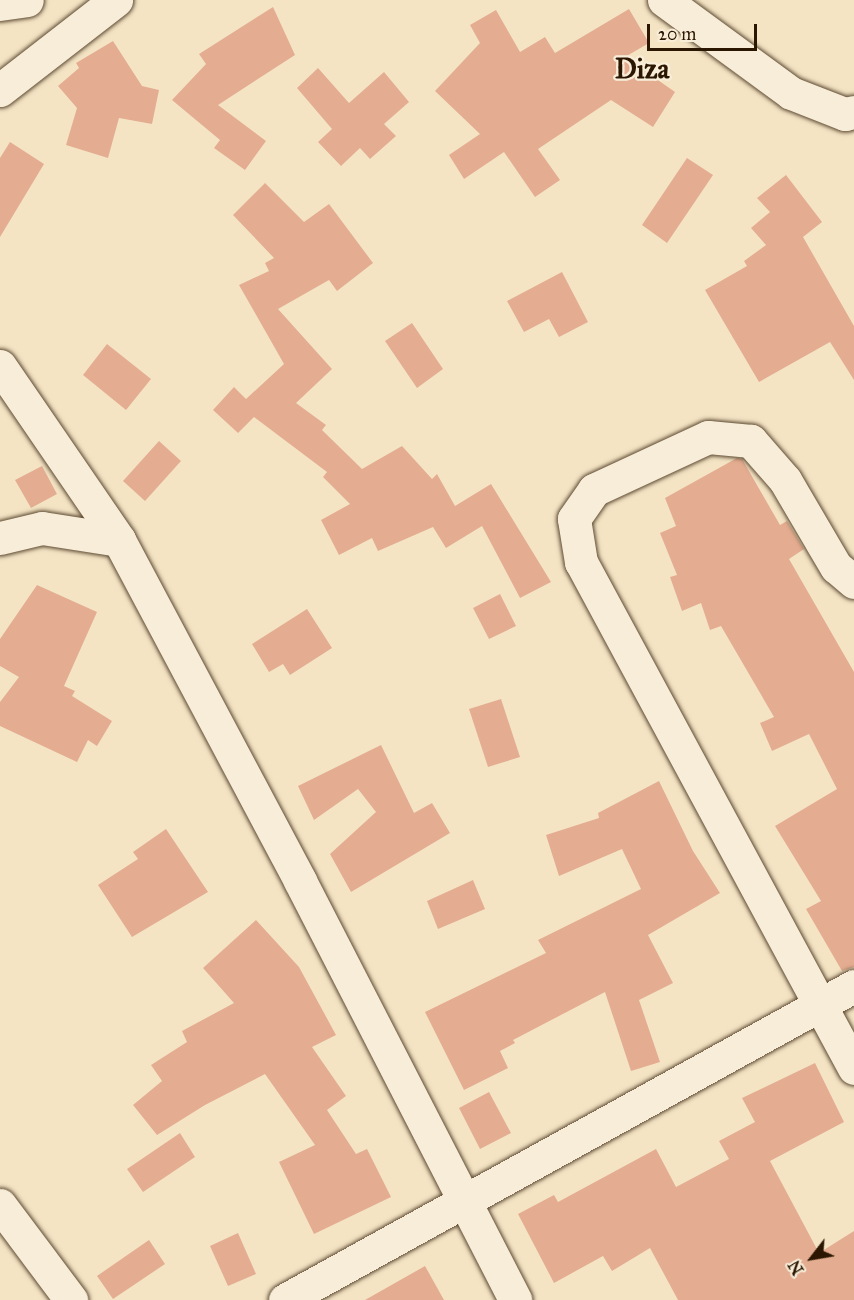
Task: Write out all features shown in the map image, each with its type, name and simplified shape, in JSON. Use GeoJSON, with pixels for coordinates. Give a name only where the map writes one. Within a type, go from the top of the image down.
{"type":"FeatureCollection","features":[{"type":"Feature","properties":{"kind":"street"},"geometry":{"type":"LineString","coordinates":[[0,4],[27,0]]}},
{"type":"Feature","properties":{"kind":"street"},"geometry":{"type":"LineString","coordinates":[[0,90],[116,0]]}},
{"type":"Feature","properties":{"kind":"street"},"geometry":{"type":"LineString","coordinates":[[664,0],[791,93],[845,114],[854,112]]}},
{"type":"Feature","properties":{"kind":"street"},"geometry":{"type":"LineString","coordinates":[[0,366],[119,540],[300,881],[461,1201],[515,1300]]}},
{"type":"Feature","properties":{"kind":"street"},"geometry":{"type":"LineString","coordinates":[[854,582],[836,567],[785,480],[751,441],[708,437],[594,490],[574,519],[581,562],[854,1068]]}},
{"type":"Feature","properties":{"kind":"street"},"geometry":{"type":"LineString","coordinates":[[0,538],[42,528],[119,540]]}},
{"type":"Feature","properties":{"kind":"street"},"geometry":{"type":"LineString","coordinates":[[285,1300],[819,1002],[854,986]]}},
{"type":"Feature","properties":{"kind":"street"},"geometry":{"type":"LineString","coordinates":[[0,1205],[71,1300]]}},
{"type":"Feature","properties":{"kind":"building"},"geometry":{"type":"Polygon","coordinates":[[[273,7],[295,55],[218,105],[266,141],[245,170],[214,148],[220,140],[172,100],[206,64],[199,54],[273,7]]]}},
{"type":"Feature","properties":{"kind":"building"},"geometry":{"type":"Polygon","coordinates":[[[629,9],[649,43],[625,57],[675,92],[653,127],[611,100],[538,149],[560,180],[535,197],[504,152],[464,179],[449,155],[480,134],[435,91],[480,43],[470,25],[496,10],[520,52],[545,37],[555,53],[629,9]]]}},
{"type":"Feature","properties":{"kind":"building"},"geometry":{"type":"Polygon","coordinates":[[[113,41],[142,86],[159,90],[152,124],[119,118],[108,158],[66,145],[77,108],[58,86],[79,68],[76,63],[113,41]]]}},
{"type":"Feature","properties":{"kind":"building"},"geometry":{"type":"Polygon","coordinates":[[[318,68],[349,103],[384,72],[409,102],[384,124],[396,136],[370,159],[360,148],[341,166],[318,142],[332,129],[297,88],[318,68]]]}},
{"type":"Feature","properties":{"kind":"building"},"geometry":{"type":"Polygon","coordinates":[[[10,142],[44,164],[0,237],[0,158],[10,142]]]}},
{"type":"Feature","properties":{"kind":"building"},"geometry":{"type":"Polygon","coordinates":[[[687,158],[713,175],[667,243],[642,225],[687,158]]]}},
{"type":"Feature","properties":{"kind":"building"},"geometry":{"type":"Polygon","coordinates":[[[786,175],[822,222],[803,237],[854,326],[854,380],[830,342],[759,382],[705,290],[747,266],[744,261],[766,245],[751,228],[770,212],[757,198],[786,175]]]}},
{"type":"Feature","properties":{"kind":"building"},"geometry":{"type":"Polygon","coordinates":[[[265,183],[304,222],[329,204],[373,263],[337,291],[329,280],[278,309],[332,369],[296,403],[326,425],[322,430],[362,469],[402,446],[432,479],[437,474],[455,506],[491,484],[551,582],[520,598],[482,526],[446,548],[433,527],[378,551],[372,538],[339,555],[321,520],[350,504],[323,477],[327,472],[254,417],[238,433],[213,410],[234,387],[246,399],[284,364],[239,285],[269,271],[265,263],[274,258],[233,215],[265,183]]]}},
{"type":"Feature","properties":{"kind":"building"},"geometry":{"type":"Polygon","coordinates":[[[562,272],[588,322],[559,337],[549,319],[524,332],[507,301],[562,272]]]}},
{"type":"Feature","properties":{"kind":"building"},"geometry":{"type":"Polygon","coordinates":[[[412,323],[443,369],[417,388],[385,341],[412,323]]]}},
{"type":"Feature","properties":{"kind":"building"},"geometry":{"type":"Polygon","coordinates":[[[107,344],[151,379],[126,410],[83,375],[107,344]]]}},
{"type":"Feature","properties":{"kind":"building"},"geometry":{"type":"Polygon","coordinates":[[[159,441],[181,461],[145,501],[123,481],[159,441]]]}},
{"type":"Feature","properties":{"kind":"building"},"geometry":{"type":"Polygon","coordinates":[[[737,458],[742,459],[780,525],[787,521],[804,549],[789,559],[854,672],[854,967],[842,971],[806,909],[821,901],[775,826],[837,789],[809,734],[772,751],[760,723],[774,717],[721,626],[710,630],[701,603],[682,611],[670,577],[677,575],[660,533],[676,526],[665,498],[737,458]]]}},
{"type":"Feature","properties":{"kind":"building"},"geometry":{"type":"Polygon","coordinates":[[[42,466],[57,494],[31,508],[15,480],[42,466]]]}},
{"type":"Feature","properties":{"kind":"building"},"geometry":{"type":"Polygon","coordinates":[[[37,585],[97,612],[64,686],[75,691],[72,696],[112,721],[97,746],[88,740],[77,762],[0,726],[0,702],[19,677],[0,666],[0,639],[37,585]]]}},
{"type":"Feature","properties":{"kind":"building"},"geometry":{"type":"Polygon","coordinates":[[[500,594],[516,626],[489,639],[473,608],[500,594]]]}},
{"type":"Feature","properties":{"kind":"building"},"geometry":{"type":"Polygon","coordinates":[[[307,609],[332,648],[290,675],[283,664],[269,672],[252,644],[307,609]]]}},
{"type":"Feature","properties":{"kind":"building"},"geometry":{"type":"Polygon","coordinates":[[[501,699],[520,757],[488,767],[469,709],[501,699]]]}},
{"type":"Feature","properties":{"kind":"building"},"geometry":{"type":"Polygon","coordinates":[[[381,745],[414,813],[432,803],[450,833],[351,892],[330,854],[376,812],[358,789],[314,820],[298,786],[381,745]]]}},
{"type":"Feature","properties":{"kind":"building"},"geometry":{"type":"Polygon","coordinates":[[[659,781],[693,851],[720,893],[648,935],[673,983],[639,1000],[660,1062],[631,1071],[605,992],[513,1040],[515,1043],[500,1051],[508,1068],[464,1090],[425,1012],[546,953],[538,940],[641,889],[622,849],[559,876],[546,835],[599,818],[598,813],[659,781]]]}},
{"type":"Feature","properties":{"kind":"building"},"geometry":{"type":"Polygon","coordinates":[[[166,829],[208,892],[132,937],[98,885],[138,859],[133,852],[166,829]]]}},
{"type":"Feature","properties":{"kind":"building"},"geometry":{"type":"Polygon","coordinates":[[[473,880],[485,909],[438,929],[427,901],[473,880]]]}},
{"type":"Feature","properties":{"kind":"building"},"geometry":{"type":"Polygon","coordinates":[[[256,920],[299,967],[336,1035],[312,1047],[346,1096],[327,1110],[356,1154],[367,1149],[391,1197],[314,1234],[279,1162],[315,1145],[265,1074],[205,1105],[157,1135],[133,1105],[162,1081],[151,1065],[187,1042],[182,1031],[234,1003],[203,968],[256,920]]]}},
{"type":"Feature","properties":{"kind":"building"},"geometry":{"type":"Polygon","coordinates":[[[815,1063],[844,1122],[770,1161],[819,1253],[854,1231],[854,1300],[678,1300],[650,1248],[612,1271],[603,1256],[554,1283],[518,1214],[554,1195],[558,1202],[656,1149],[676,1187],[729,1159],[719,1141],[755,1122],[742,1098],[815,1063]]]}},
{"type":"Feature","properties":{"kind":"building"},"geometry":{"type":"Polygon","coordinates":[[[489,1092],[511,1133],[480,1149],[459,1108],[489,1092]]]}},
{"type":"Feature","properties":{"kind":"building"},"geometry":{"type":"Polygon","coordinates":[[[180,1133],[195,1157],[143,1192],[127,1169],[180,1133]]]}},
{"type":"Feature","properties":{"kind":"building"},"geometry":{"type":"Polygon","coordinates":[[[238,1233],[256,1274],[228,1286],[210,1246],[238,1233]]]}},
{"type":"Feature","properties":{"kind":"building"},"geometry":{"type":"Polygon","coordinates":[[[149,1240],[165,1264],[113,1299],[97,1276],[149,1240]]]}},
{"type":"Feature","properties":{"kind":"building"},"geometry":{"type":"Polygon","coordinates":[[[425,1266],[444,1300],[365,1300],[425,1266]]]}},
{"type":"Feature","properties":{"kind":"district","name":"Diza"},"geometry":{"type":"Point","coordinates":[642,69]}}]}
